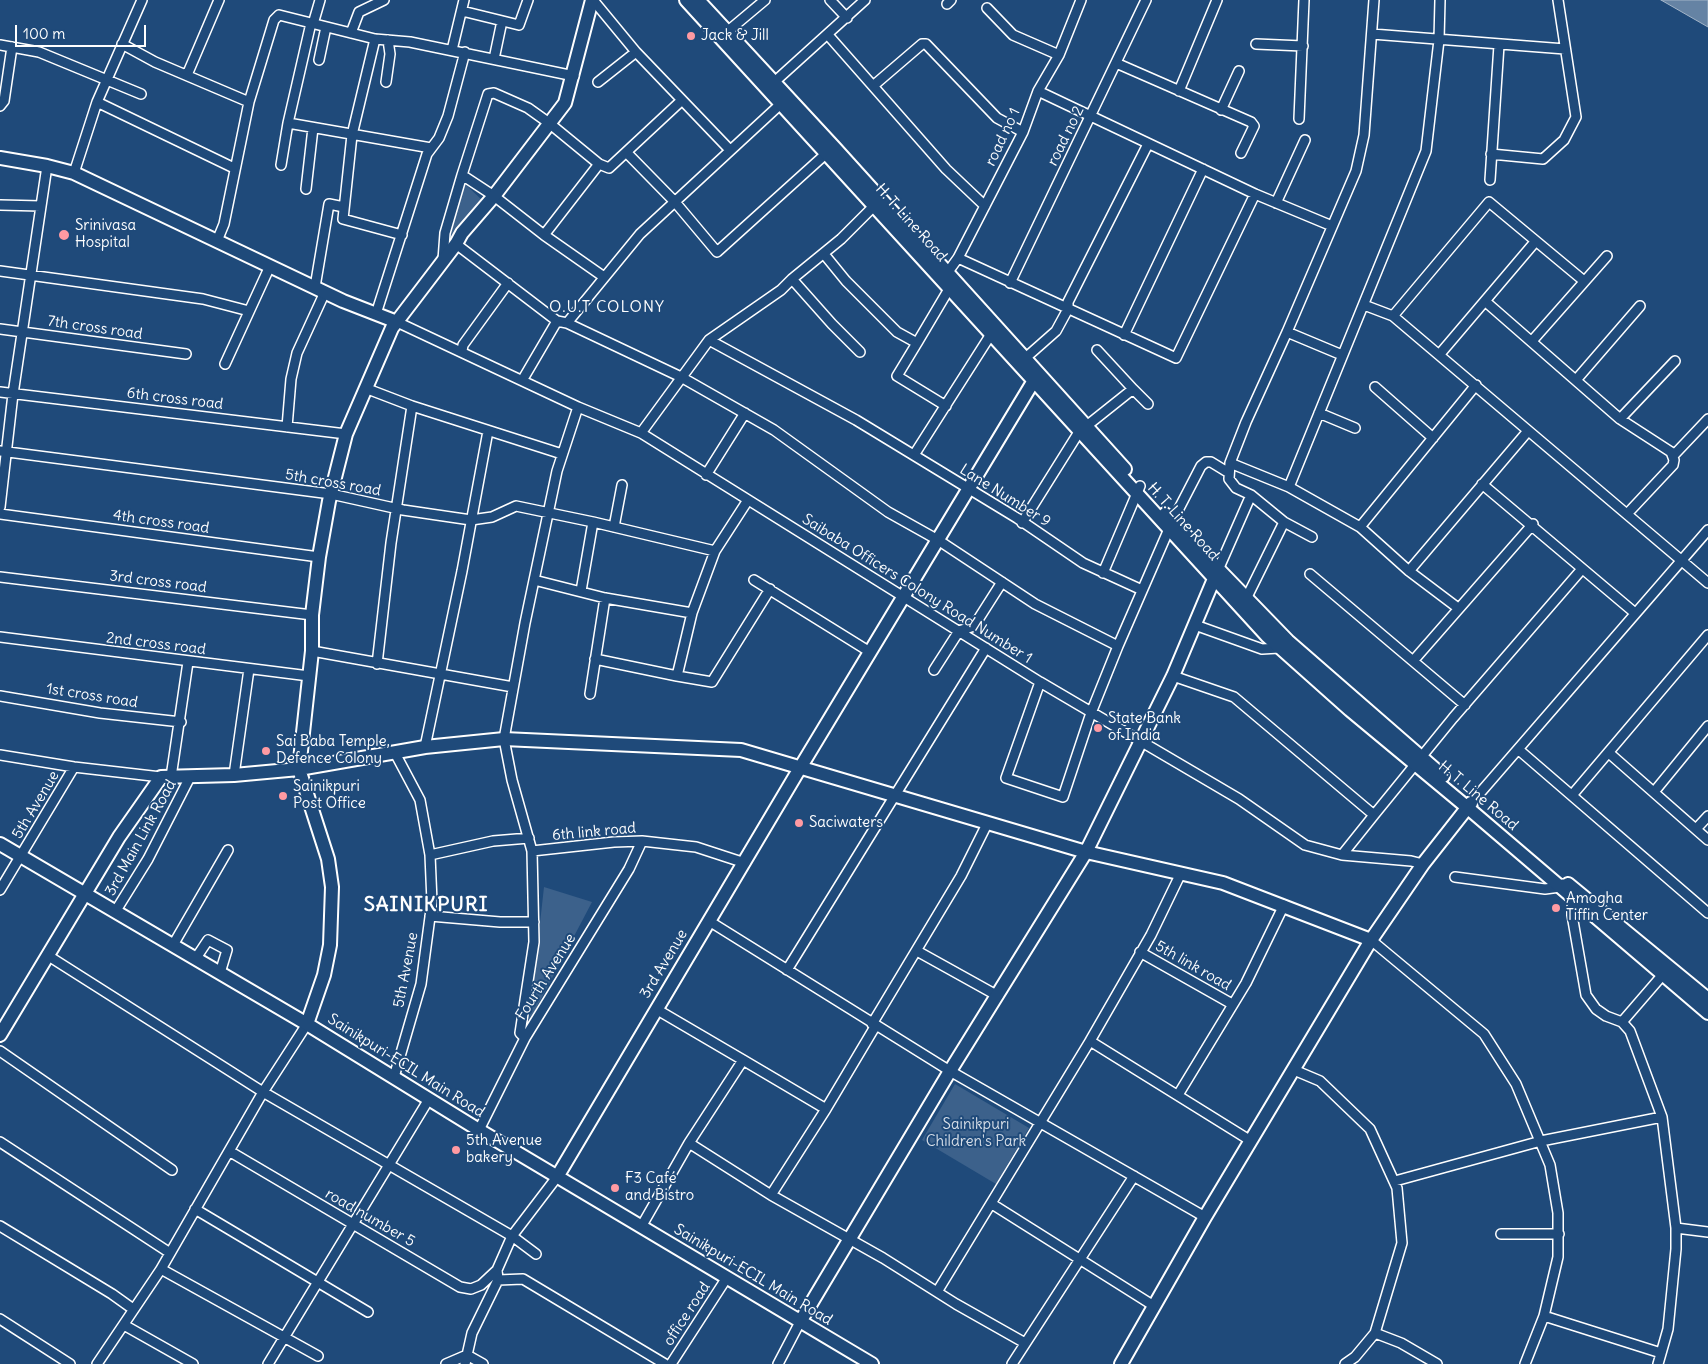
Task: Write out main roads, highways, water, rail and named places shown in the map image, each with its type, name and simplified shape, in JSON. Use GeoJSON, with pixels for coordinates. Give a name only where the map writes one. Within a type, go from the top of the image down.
{"type":"FeatureCollection","features":[{"type":"Feature","properties":{"kind":"place","name":"Jack & Jill"},"geometry":{"type":"Point","coordinates":[691,36]}},
{"type":"Feature","properties":{"kind":"place","name":"Srinivasa Hospital"},"geometry":{"type":"Point","coordinates":[64,235]}},
{"type":"Feature","properties":{"kind":"place","name":"State Bank of India"},"geometry":{"type":"Point","coordinates":[1098,728]}},
{"type":"Feature","properties":{"kind":"place","name":"Sai Baba Temple, Defence Colony"},"geometry":{"type":"Point","coordinates":[266,751]}},
{"type":"Feature","properties":{"kind":"place","name":"Sainikpuri Post Office"},"geometry":{"type":"Point","coordinates":[283,796]}},
{"type":"Feature","properties":{"kind":"place","name":"Saciwaters"},"geometry":{"type":"Point","coordinates":[799,823]}},
{"type":"Feature","properties":{"kind":"place","name":"Amogha Tiffin Center"},"geometry":{"type":"Point","coordinates":[1556,908]}},
{"type":"Feature","properties":{"kind":"place","name":"5th Avenue bakery"},"geometry":{"type":"Point","coordinates":[456,1150]}},
{"type":"Feature","properties":{"kind":"place","name":"F3 Café and Bistro"},"geometry":{"type":"Point","coordinates":[615,1188]}},
{"type":"Feature","properties":{"kind":"district","name":"O.U.T COLONY"},"geometry":{"type":"Point","coordinates":[607,307]}},
{"type":"Feature","properties":{"kind":"district","name":"SAINIKPURI"},"geometry":{"type":"Point","coordinates":[426,905]}},
{"type":"Feature","properties":{"kind":"park label","name":"Sainikpuri Children's Park"},"geometry":{"type":"Point","coordinates":[976,1134]}}]}
